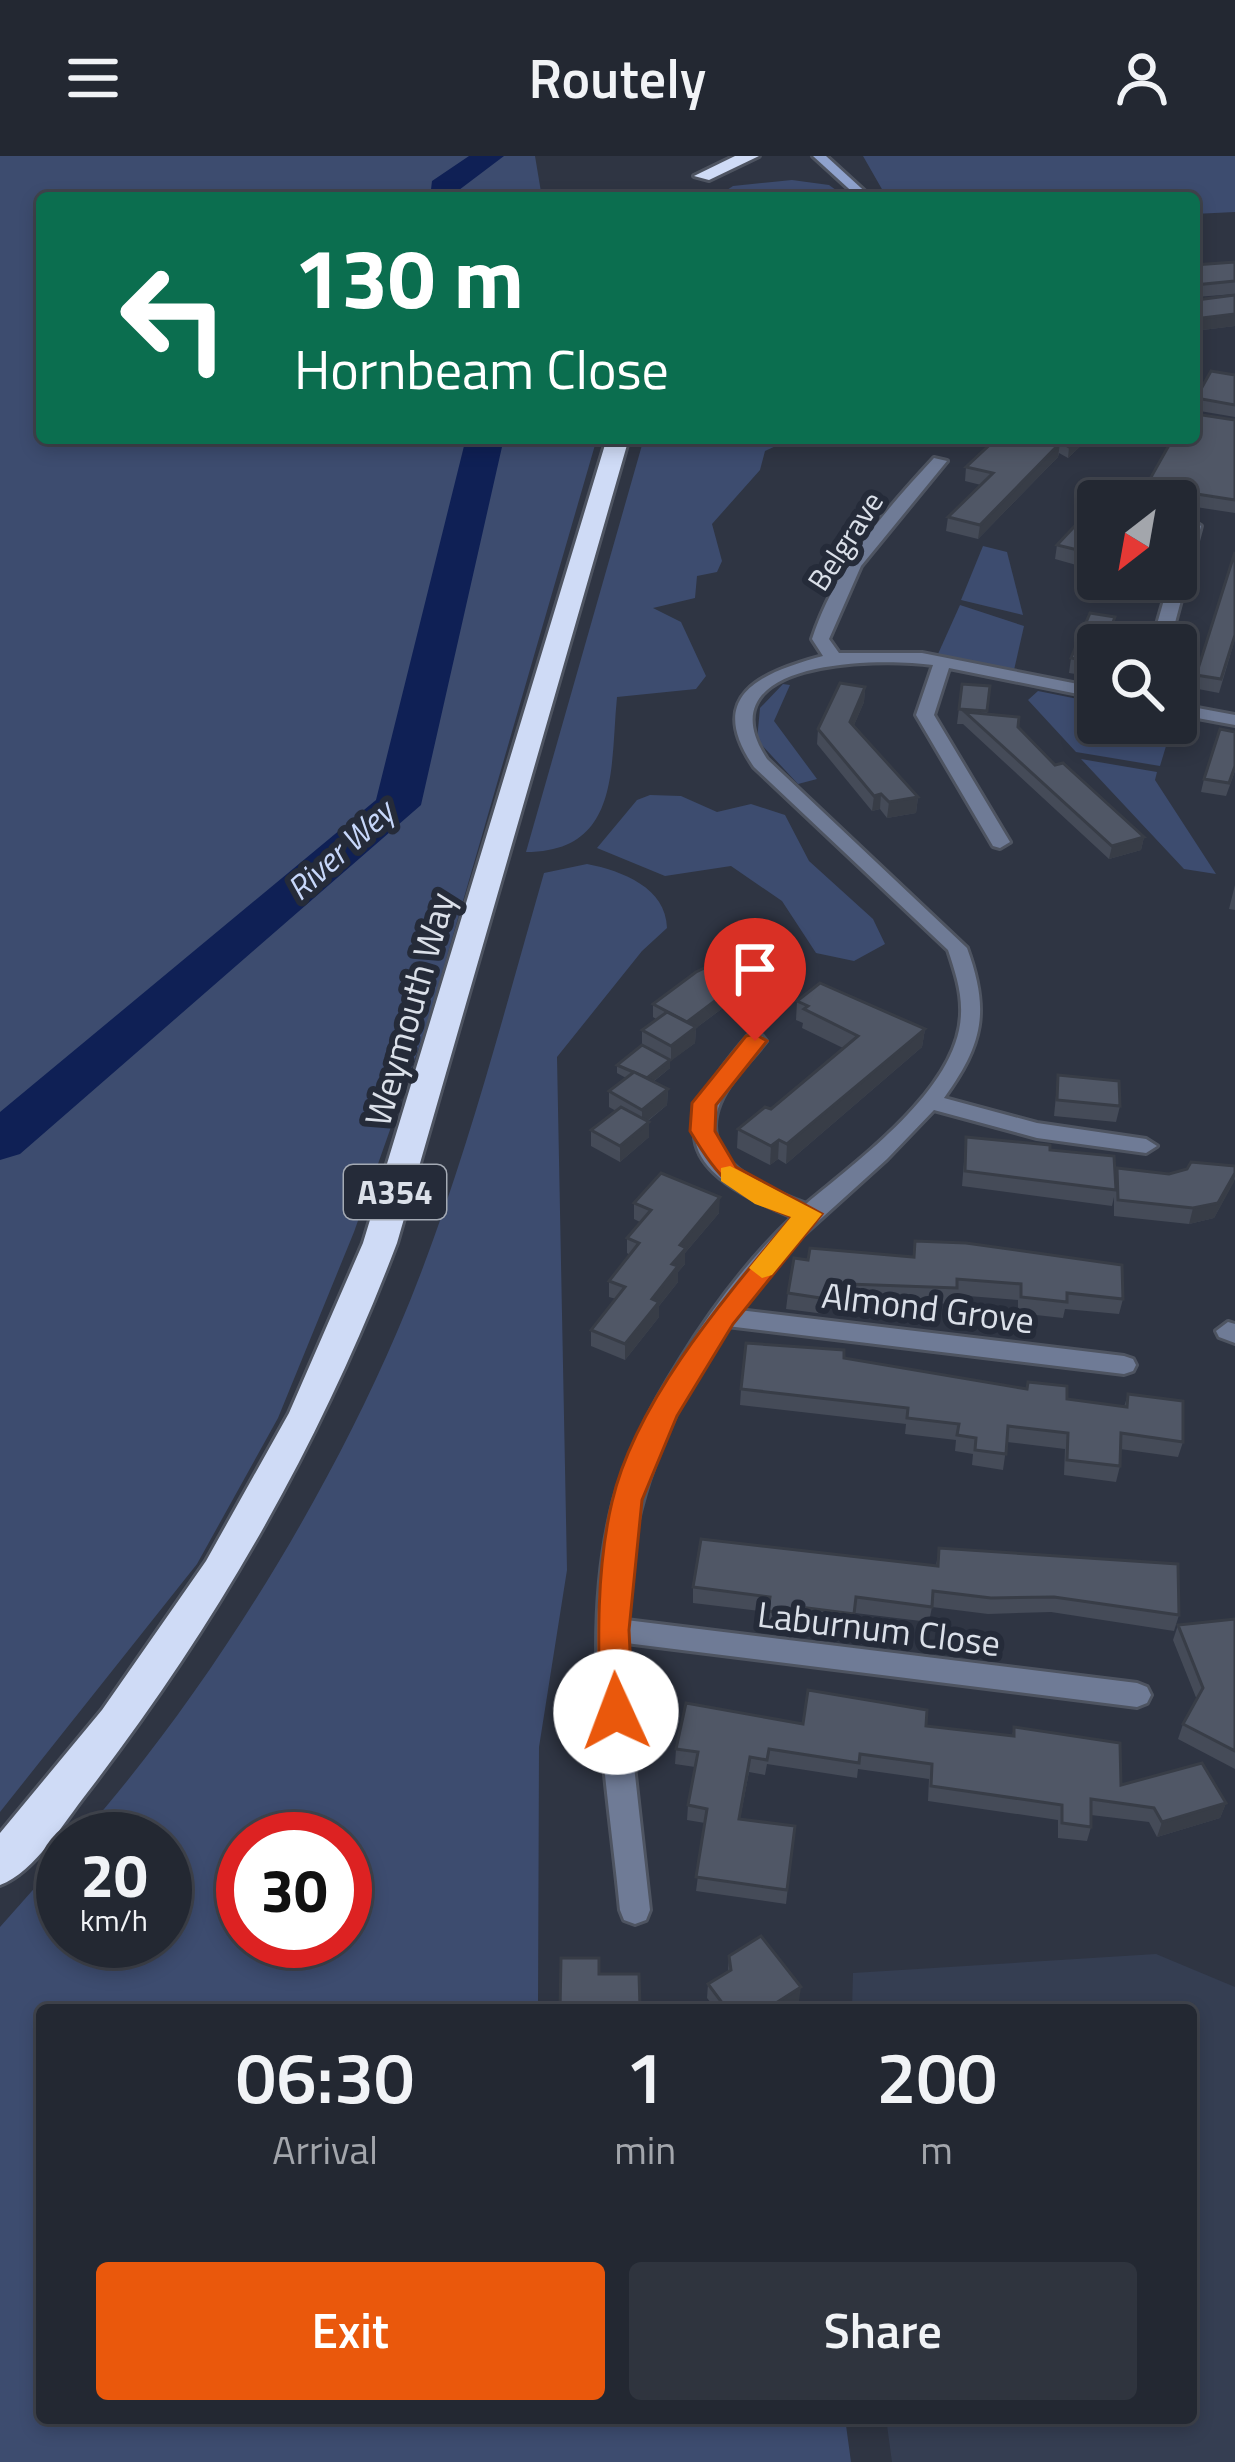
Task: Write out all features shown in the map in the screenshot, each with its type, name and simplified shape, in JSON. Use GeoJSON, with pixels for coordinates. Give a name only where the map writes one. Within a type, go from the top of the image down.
{"type":"FeatureCollection","features":[{"type":"Feature","properties":{"kind":"highway"},"geometry":{"type":"LineString","coordinates":[[692,192],[712,156]]}},
{"type":"Feature","properties":{"kind":"highway"},"geometry":{"type":"LineString","coordinates":[[704,176],[750,156]]}},
{"type":"Feature","properties":{"kind":"highway","name":"Weymouth Way"},"geometry":{"type":"LineString","coordinates":[[0,1865],[107,1737],[196,1613],[268,1498],[331,1370],[393,1201],[616,444]]}},
{"type":"Feature","properties":{"kind":"street"},"geometry":{"type":"LineString","coordinates":[[799,156],[831,168]]}},
{"type":"Feature","properties":{"kind":"street"},"geometry":{"type":"LineString","coordinates":[[819,156],[859,192]]}},
{"type":"Feature","properties":{"kind":"street","name":"Belgrave"},"geometry":{"type":"LineString","coordinates":[[833,657],[820,640],[826,620],[890,514],[939,461]]}},
{"type":"Feature","properties":{"kind":"street"},"geometry":{"type":"LineString","coordinates":[[635,1910],[613,1630],[627,1500],[663,1414],[723,1317],[809,1214],[931,1101],[969,1034],[971,985],[957,948],[760,763],[744,741],[739,717],[750,695],[781,674],[833,657],[942,663],[1077,689]]}},
{"type":"Feature","properties":{"kind":"street"},"geometry":{"type":"LineString","coordinates":[[942,663],[925,715],[1000,842]]}},
{"type":"Feature","properties":{"kind":"street"},"geometry":{"type":"LineString","coordinates":[[1197,713],[1235,720]]}},
{"type":"Feature","properties":{"kind":"street"},"geometry":{"type":"LineString","coordinates":[[755,1041],[704,1103],[702,1131],[727,1173],[764,1198],[809,1214]]}},
{"type":"Feature","properties":{"kind":"street"},"geometry":{"type":"LineString","coordinates":[[931,1101],[996,1125],[1145,1146]]}},
{"type":"Feature","properties":{"kind":"street","name":"Almond Grove"},"geometry":{"type":"LineString","coordinates":[[723,1317],[1124,1365]]}},
{"type":"Feature","properties":{"kind":"street","name":"Laburnum Close"},"geometry":{"type":"LineString","coordinates":[[613,1630],[1137,1695]]}},
{"type":"Feature","properties":{"kind":"shaded area"},"geometry":{"type":"Polygon","coordinates":[[[0,156],[535,156],[541,192],[36,192],[36,444],[595,444],[428,1022],[354,1232],[278,1418],[197,1564],[0,1812],[0,156]]]}},
{"type":"Feature","properties":{"kind":"shaded area"},"geometry":{"type":"Polygon","coordinates":[[[863,156],[1235,156],[1235,212],[1200,214],[1200,192],[884,192],[863,156]]]}},
{"type":"Feature","properties":{"kind":"shaded area"},"geometry":{"type":"Polygon","coordinates":[[[792,180],[829,185],[839,192],[724,192],[733,186],[792,180]]]}},
{"type":"Feature","properties":{"kind":"shaded area"},"geometry":{"type":"Polygon","coordinates":[[[642,444],[780,444],[765,451],[760,470],[712,524],[722,561],[717,572],[697,576],[695,598],[653,608],[681,622],[706,676],[696,689],[617,697],[610,776],[595,821],[579,837],[557,848],[526,852],[642,444]]]}},
{"type":"Feature","properties":{"kind":"shaded area"},"geometry":{"type":"Polygon","coordinates":[[[983,546],[1007,552],[1023,615],[961,600],[983,546]]]}},
{"type":"Feature","properties":{"kind":"shaded area"},"geometry":{"type":"Polygon","coordinates":[[[960,605],[1024,626],[1014,670],[938,654],[960,605]]]}},
{"type":"Feature","properties":{"kind":"shaded area"},"geometry":{"type":"Polygon","coordinates":[[[783,684],[790,685],[774,721],[817,779],[798,784],[757,740],[760,708],[783,684]]]}},
{"type":"Feature","properties":{"kind":"shaded area"},"geometry":{"type":"Polygon","coordinates":[[[1038,691],[1077,699],[1077,744],[1167,744],[1160,766],[1076,752],[1028,700],[1038,691]]]}},
{"type":"Feature","properties":{"kind":"shaded area"},"geometry":{"type":"Polygon","coordinates":[[[1081,759],[1157,772],[1155,780],[1216,874],[1184,869],[1081,759]]]}},
{"type":"Feature","properties":{"kind":"shaded area"},"geometry":{"type":"Polygon","coordinates":[[[650,795],[681,796],[717,812],[751,804],[785,815],[809,861],[873,919],[885,944],[854,961],[816,953],[782,901],[731,866],[665,876],[597,848],[637,800],[650,795]]]}},
{"type":"Feature","properties":{"kind":"shaded area"},"geometry":{"type":"Polygon","coordinates":[[[587,864],[628,877],[659,902],[667,928],[642,951],[557,1057],[567,1570],[539,1747],[538,2004],[36,2004],[36,2424],[846,2424],[851,2462],[0,2462],[0,1927],[36,1886],[36,1968],[192,1968],[192,1812],[101,1812],[214,1663],[297,1532],[367,1398],[440,1220],[544,873],[587,864]]]}},
{"type":"Feature","properties":{"kind":"shaded area"},"geometry":{"type":"Polygon","coordinates":[[[1156,1954],[1235,1987],[1235,2462],[892,2462],[887,2424],[1197,2424],[1197,2004],[852,2004],[853,1973],[1156,1954]]]}},
{"type":"Feature","properties":{"kind":"building"},"geometry":{"type":"Polygon","coordinates":[[[1235,262],[1235,281],[1200,284],[1200,265],[1235,262]]]}},
{"type":"Feature","properties":{"kind":"building"},"geometry":{"type":"Polygon","coordinates":[[[1235,295],[1235,314],[1200,318],[1200,299],[1235,295]]]}},
{"type":"Feature","properties":{"kind":"building"},"geometry":{"type":"Polygon","coordinates":[[[1211,371],[1235,375],[1235,405],[1200,399],[1211,371]]]}},
{"type":"Feature","properties":{"kind":"building"},"geometry":{"type":"Polygon","coordinates":[[[1200,415],[1235,420],[1235,500],[1197,494],[1197,480],[1149,480],[1170,444],[1200,444],[1200,415]]]}},
{"type":"Feature","properties":{"kind":"building"},"geometry":{"type":"Polygon","coordinates":[[[991,444],[1059,444],[980,525],[948,517],[993,473],[966,467],[991,444]]]}},
{"type":"Feature","properties":{"kind":"building"},"geometry":{"type":"Polygon","coordinates":[[[1077,524],[1077,550],[1057,545],[1077,524]]]}},
{"type":"Feature","properties":{"kind":"building"},"geometry":{"type":"Polygon","coordinates":[[[1235,552],[1235,635],[1221,679],[1197,672],[1235,552]]]}},
{"type":"Feature","properties":{"kind":"building"},"geometry":{"type":"Polygon","coordinates":[[[1090,613],[1115,617],[1112,624],[1085,624],[1090,613]]]}},
{"type":"Feature","properties":{"kind":"building"},"geometry":{"type":"Polygon","coordinates":[[[840,683],[865,687],[850,722],[918,797],[889,802],[881,794],[874,796],[818,729],[840,683]]]}},
{"type":"Feature","properties":{"kind":"building"},"geometry":{"type":"Polygon","coordinates":[[[962,684],[990,686],[987,711],[959,709],[962,684]]]}},
{"type":"Feature","properties":{"kind":"building"},"geometry":{"type":"Polygon","coordinates":[[[965,712],[1019,717],[1018,727],[1055,765],[1063,763],[1144,837],[1112,846],[965,712]]]}},
{"type":"Feature","properties":{"kind":"building"},"geometry":{"type":"Polygon","coordinates":[[[1220,729],[1235,732],[1235,766],[1229,783],[1204,779],[1220,729]]]}},
{"type":"Feature","properties":{"kind":"building"},"geometry":{"type":"Polygon","coordinates":[[[713,964],[744,979],[687,1022],[653,1004],[696,972],[713,964]]]}},
{"type":"Feature","properties":{"kind":"building"},"geometry":{"type":"Polygon","coordinates":[[[820,983],[925,1029],[787,1144],[779,1140],[771,1146],[738,1129],[765,1107],[771,1109],[858,1036],[797,1001],[820,983]]]}},
{"type":"Feature","properties":{"kind":"building"},"geometry":{"type":"Polygon","coordinates":[[[667,1012],[696,1027],[671,1046],[642,1030],[667,1012]]]}},
{"type":"Feature","properties":{"kind":"building"},"geometry":{"type":"Polygon","coordinates":[[[642,1045],[670,1060],[647,1078],[617,1065],[642,1045]]]}},
{"type":"Feature","properties":{"kind":"building"},"geometry":{"type":"Polygon","coordinates":[[[634,1072],[668,1089],[642,1110],[609,1091],[634,1072]]]}},
{"type":"Feature","properties":{"kind":"building"},"geometry":{"type":"Polygon","coordinates":[[[1058,1075],[1119,1081],[1120,1106],[1057,1100],[1058,1075]]]}},
{"type":"Feature","properties":{"kind":"building"},"geometry":{"type":"Polygon","coordinates":[[[621,1107],[649,1122],[620,1146],[591,1130],[621,1107]]]}},
{"type":"Feature","properties":{"kind":"building"},"geometry":{"type":"Polygon","coordinates":[[[966,1137],[1114,1156],[1116,1190],[965,1171],[966,1137]]]}},
{"type":"Feature","properties":{"kind":"building"},"geometry":{"type":"Polygon","coordinates":[[[1191,1162],[1235,1166],[1218,1203],[1193,1208],[1118,1200],[1117,1168],[1169,1174],[1187,1169],[1191,1162]]]}},
{"type":"Feature","properties":{"kind":"building"},"geometry":{"type":"Polygon","coordinates":[[[661,1173],[720,1197],[680,1245],[686,1248],[672,1264],[678,1266],[652,1299],[659,1302],[625,1344],[591,1330],[625,1287],[609,1281],[639,1243],[627,1238],[651,1210],[634,1203],[661,1173]]]}},
{"type":"Feature","properties":{"kind":"building"},"geometry":{"type":"Polygon","coordinates":[[[915,1241],[966,1243],[1122,1265],[1123,1299],[1067,1293],[1067,1302],[1021,1297],[1021,1284],[957,1279],[957,1288],[829,1287],[827,1299],[788,1293],[794,1258],[808,1260],[810,1248],[914,1257],[915,1241]]]}},
{"type":"Feature","properties":{"kind":"building"},"geometry":{"type":"Polygon","coordinates":[[[746,1343],[844,1350],[844,1358],[1027,1389],[1028,1382],[1067,1386],[1067,1399],[1127,1407],[1128,1394],[1183,1401],[1183,1442],[1121,1433],[1120,1466],[1067,1460],[1068,1433],[1008,1426],[1006,1454],[975,1450],[976,1438],[957,1435],[959,1424],[907,1418],[908,1408],[741,1389],[746,1343]]]}},
{"type":"Feature","properties":{"kind":"building"},"geometry":{"type":"Polygon","coordinates":[[[701,1539],[938,1566],[939,1548],[1178,1564],[1179,1615],[1054,1597],[991,1598],[933,1591],[932,1607],[856,1597],[854,1614],[807,1608],[806,1616],[768,1611],[770,1597],[693,1587],[701,1539]]]}},
{"type":"Feature","properties":{"kind":"building"},"geometry":{"type":"Polygon","coordinates":[[[1235,1619],[1235,1751],[1183,1724],[1203,1688],[1178,1625],[1235,1619]]]}},
{"type":"Feature","properties":{"kind":"building"},"geometry":{"type":"Polygon","coordinates":[[[808,1690],[927,1710],[926,1726],[1014,1736],[1014,1727],[1120,1743],[1121,1785],[1202,1763],[1226,1803],[1162,1822],[1154,1808],[1091,1799],[1091,1827],[1062,1823],[1062,1805],[931,1786],[932,1764],[860,1754],[859,1763],[769,1749],[767,1760],[750,1757],[739,1819],[795,1826],[787,1890],[696,1877],[707,1809],[688,1805],[698,1752],[676,1749],[686,1703],[803,1724],[808,1690]]]}},
{"type":"Feature","properties":{"kind":"building"},"geometry":{"type":"Polygon","coordinates":[[[761,1936],[801,1987],[774,2004],[723,2004],[708,1984],[731,1970],[729,1956],[761,1936]]]}},
{"type":"Feature","properties":{"kind":"building"},"geometry":{"type":"Polygon","coordinates":[[[561,1958],[599,1958],[599,1974],[639,1974],[640,2004],[560,2004],[561,1958]]]}},
{"type":"Feature","properties":{"kind":"waterway","name":"River Wey"},"geometry":{"type":"LineString","coordinates":[[482,156],[487,158]]}},
{"type":"Feature","properties":{"kind":"waterway","name":"River Wey"},"geometry":{"type":"LineString","coordinates":[[444,192],[443,187],[489,156]]}},
{"type":"Feature","properties":{"kind":"waterway","name":"River Wey"},"geometry":{"type":"LineString","coordinates":[[0,1141],[398,805],[484,444]]}},
{"type":"Feature","properties":{"kind":"slow traffic"},"geometry":{"type":"LineString","coordinates":[[730,1175],[764,1198],[809,1214],[762,1268]]}},
{"type":"Feature","properties":{"kind":"route"},"geometry":{"type":"LineString","coordinates":[[616,1712],[613,1630],[627,1500],[663,1414],[723,1317],[809,1214],[764,1198],[727,1173],[702,1131],[704,1103],[755,1041]]}}]}
